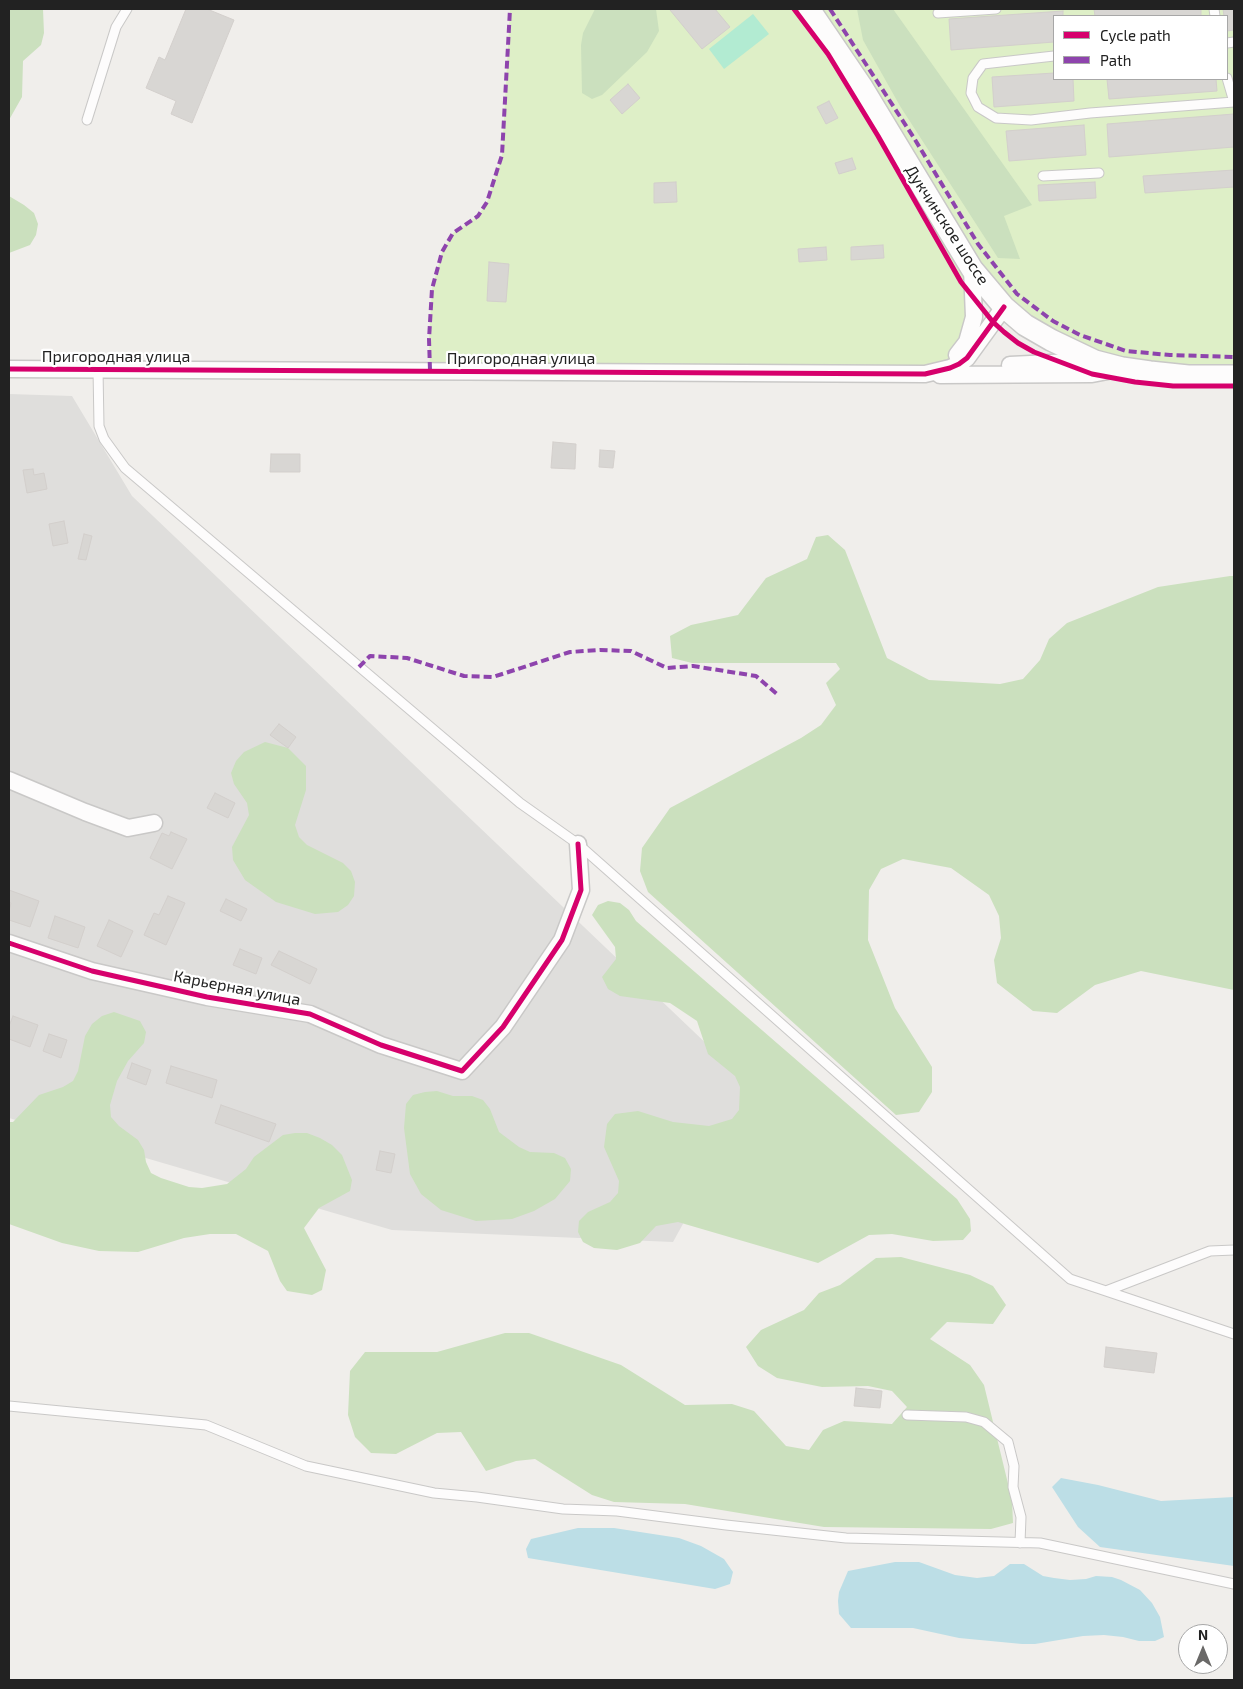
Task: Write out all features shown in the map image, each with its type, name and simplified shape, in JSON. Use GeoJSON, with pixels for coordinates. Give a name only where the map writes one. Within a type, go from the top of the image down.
{"type":"FeatureCollection","features":[{"type":"Feature","properties":{"kind":"street","name":"Дукчинское шоссе"},"geometry":{"type":"LineString","coordinates":[[809,9],[862,87],[972,269],[1004,307],[1025,325],[1051,340],[1095,360],[1122,368],[1169,374],[1234,376]]}},
{"type":"Feature","properties":{"kind":"street"},"geometry":{"type":"LineString","coordinates":[[925,374],[949,361],[962,351],[967,342],[974,317],[972,269]]}},
{"type":"Feature","properties":{"kind":"street","name":"Пригородная улица"},"geometry":{"type":"LineString","coordinates":[[9,369],[925,374],[950,368],[967,358],[1004,307]]}},
{"type":"Feature","properties":{"kind":"street"},"geometry":{"type":"LineString","coordinates":[[925,374],[992,366],[1095,360]]}},
{"type":"Feature","properties":{"kind":"street"},"geometry":{"type":"LineString","coordinates":[[925,374],[971,376],[1092,374],[1122,368]]}},
{"type":"Feature","properties":{"kind":"street"},"geometry":{"type":"LineString","coordinates":[[9,780],[128,828],[154,823]]}},
{"type":"Feature","properties":{"kind":"street","name":"Карьерная улица"},"geometry":{"type":"LineString","coordinates":[[9,943],[92,971],[208,997],[310,1014],[380,1045],[462,1072],[503,1027],[562,940],[581,890],[578,844]]}},
{"type":"Feature","properties":{"kind":"lane"},"geometry":{"type":"LineString","coordinates":[[87,120],[116,27],[127,9]]}},
{"type":"Feature","properties":{"kind":"lane"},"geometry":{"type":"LineString","coordinates":[[938,13],[996,9]]}},
{"type":"Feature","properties":{"kind":"lane"},"geometry":{"type":"LineString","coordinates":[[1053,56],[983,64],[973,78],[971,93],[978,107],[996,118],[1031,120],[1090,113],[1234,102],[1228,80]]}},
{"type":"Feature","properties":{"kind":"lane"},"geometry":{"type":"LineString","coordinates":[[1043,176],[1099,173]]}},
{"type":"Feature","properties":{"kind":"lane"},"geometry":{"type":"LineString","coordinates":[[98,369],[99,426],[104,440],[125,468],[520,803],[578,844],[1070,1279],[1234,1334]]}},
{"type":"Feature","properties":{"kind":"lane"},"geometry":{"type":"LineString","coordinates":[[1106,1291],[1210,1251],[1234,1250]]}},
{"type":"Feature","properties":{"kind":"lane"},"geometry":{"type":"LineString","coordinates":[[9,1406],[206,1425],[306,1466],[434,1493],[563,1509],[617,1511],[846,1538],[1040,1543],[1234,1584]]}},
{"type":"Feature","properties":{"kind":"lane"},"geometry":{"type":"LineString","coordinates":[[907,1415],[966,1417],[984,1422],[1008,1442],[1014,1466],[1013,1487],[1021,1516],[1020,1543]]}},
{"type":"Feature","properties":{"kind":"shaded area"},"geometry":{"type":"Polygon","coordinates":[[[9,394],[72,396],[132,496],[756,1091],[673,1242],[392,1230],[9,1118],[9,394]]]}},
{"type":"Feature","properties":{"kind":"green space"},"geometry":{"type":"Polygon","coordinates":[[[9,9],[43,9],[44,33],[41,45],[23,61],[22,97],[9,120],[9,9]]]}},
{"type":"Feature","properties":{"kind":"green space"},"geometry":{"type":"Polygon","coordinates":[[[510,9],[1234,9],[1234,374],[1095,361],[985,286],[974,299],[955,357],[925,374],[430,370],[429,339],[432,289],[442,252],[453,233],[478,216],[487,202],[502,155],[510,9]]]}},
{"type":"Feature","properties":{"kind":"green space"},"geometry":{"type":"Polygon","coordinates":[[[595,9],[656,9],[659,31],[647,52],[602,95],[592,99],[582,93],[581,45],[583,33],[595,9]]]}},
{"type":"Feature","properties":{"kind":"green space"},"geometry":{"type":"Polygon","coordinates":[[[857,9],[893,9],[1032,205],[1004,216],[1020,259],[998,258],[900,106],[863,40],[857,9]]]}},
{"type":"Feature","properties":{"kind":"green space"},"geometry":{"type":"Polygon","coordinates":[[[753,14],[769,34],[724,69],[709,49],[753,14]]]}},
{"type":"Feature","properties":{"kind":"green space"},"geometry":{"type":"Polygon","coordinates":[[[9,196],[34,213],[38,224],[36,235],[30,245],[9,253],[9,196]]]}},
{"type":"Feature","properties":{"kind":"green space"},"geometry":{"type":"Polygon","coordinates":[[[828,535],[845,550],[887,658],[929,680],[1000,684],[1023,679],[1040,660],[1049,639],[1067,623],[1158,587],[1234,576],[1234,990],[1141,971],[1095,985],[1057,1013],[1033,1011],[997,983],[994,960],[1001,938],[999,916],[989,895],[951,868],[903,859],[881,869],[869,890],[868,940],[895,1008],[932,1067],[932,1092],[919,1112],[896,1115],[648,892],[640,871],[642,848],[670,808],[801,738],[821,725],[836,705],[826,683],[840,669],[836,663],[692,663],[672,658],[670,636],[691,625],[738,615],[766,578],[807,559],[816,537],[828,535]]]}},
{"type":"Feature","properties":{"kind":"green space"},"geometry":{"type":"Polygon","coordinates":[[[265,742],[288,748],[306,766],[306,790],[295,825],[299,837],[307,845],[343,863],[351,871],[355,882],[354,896],[348,905],[338,912],[315,914],[276,902],[245,880],[233,860],[232,847],[249,815],[247,803],[234,784],[231,773],[236,761],[244,752],[265,742]]]}},
{"type":"Feature","properties":{"kind":"green space"},"geometry":{"type":"Polygon","coordinates":[[[608,901],[620,903],[629,910],[636,921],[957,1199],[970,1219],[971,1231],[963,1240],[933,1241],[892,1234],[869,1235],[818,1263],[678,1222],[656,1226],[640,1243],[617,1250],[594,1248],[583,1242],[578,1232],[579,1221],[588,1212],[610,1202],[618,1193],[619,1181],[604,1147],[607,1124],[615,1114],[638,1111],[673,1122],[709,1126],[732,1119],[739,1110],[740,1087],[735,1076],[708,1054],[697,1021],[670,1003],[620,996],[608,989],[602,977],[616,959],[615,947],[592,915],[598,905],[608,901]]]}},
{"type":"Feature","properties":{"kind":"green space"},"geometry":{"type":"Polygon","coordinates":[[[114,1012],[140,1021],[146,1032],[144,1043],[128,1061],[117,1081],[110,1105],[111,1117],[119,1126],[138,1140],[144,1150],[146,1162],[151,1173],[189,1187],[202,1188],[227,1184],[246,1169],[254,1157],[283,1135],[295,1133],[307,1133],[320,1138],[332,1145],[342,1155],[352,1180],[350,1191],[319,1208],[304,1228],[326,1270],[322,1290],[312,1295],[287,1291],[280,1281],[268,1251],[236,1234],[210,1234],[184,1238],[138,1252],[99,1251],[62,1243],[9,1224],[9,1122],[13,1122],[39,1095],[63,1087],[73,1081],[78,1071],[85,1036],[92,1024],[102,1016],[114,1012]]]}},
{"type":"Feature","properties":{"kind":"green space"},"geometry":{"type":"Polygon","coordinates":[[[437,1091],[453,1096],[472,1096],[483,1100],[490,1109],[499,1132],[519,1147],[530,1152],[554,1153],[565,1158],[571,1169],[570,1181],[555,1199],[534,1211],[512,1219],[476,1221],[441,1210],[421,1194],[410,1174],[404,1128],[406,1104],[413,1095],[437,1091]]]}},
{"type":"Feature","properties":{"kind":"green space"},"geometry":{"type":"Polygon","coordinates":[[[901,1257],[970,1275],[993,1286],[1006,1305],[993,1324],[947,1322],[930,1339],[970,1365],[984,1385],[1012,1500],[1013,1523],[991,1529],[824,1527],[685,1504],[614,1502],[592,1495],[535,1459],[516,1461],[486,1471],[461,1432],[437,1433],[396,1454],[371,1453],[355,1437],[348,1415],[350,1371],[365,1352],[437,1352],[505,1333],[529,1333],[621,1365],[685,1405],[732,1404],[754,1411],[786,1446],[809,1450],[823,1430],[844,1421],[892,1424],[907,1407],[892,1391],[868,1386],[822,1387],[777,1378],[758,1366],[746,1347],[761,1330],[804,1310],[819,1293],[840,1285],[876,1258],[901,1257]]]}},
{"type":"Feature","properties":{"kind":"water"},"geometry":{"type":"Polygon","coordinates":[[[1061,1478],[1161,1501],[1234,1497],[1234,1566],[1100,1547],[1078,1527],[1052,1487],[1061,1478]]]}},
{"type":"Feature","properties":{"kind":"water"},"geometry":{"type":"Polygon","coordinates":[[[578,1528],[614,1528],[679,1538],[701,1546],[724,1559],[733,1572],[730,1584],[715,1589],[528,1558],[526,1549],[531,1539],[578,1528]]]}},
{"type":"Feature","properties":{"kind":"water"},"geometry":{"type":"Polygon","coordinates":[[[895,1562],[919,1562],[955,1575],[977,1578],[994,1576],[1010,1564],[1024,1564],[1043,1576],[1054,1578],[1070,1580],[1096,1576],[1112,1577],[1140,1590],[1152,1603],[1160,1617],[1164,1637],[1155,1641],[1139,1641],[1104,1635],[1083,1636],[1035,1644],[1022,1644],[959,1638],[913,1628],[851,1628],[839,1614],[838,1601],[839,1592],[848,1571],[895,1562]]]}},
{"type":"Feature","properties":{"kind":"building"},"geometry":{"type":"Polygon","coordinates":[[[186,9],[207,9],[234,20],[192,123],[171,114],[176,101],[146,88],[159,57],[165,60],[186,9]]]}},
{"type":"Feature","properties":{"kind":"building"},"geometry":{"type":"Polygon","coordinates":[[[671,9],[715,9],[730,27],[702,49],[671,9]]]}},
{"type":"Feature","properties":{"kind":"building"},"geometry":{"type":"Polygon","coordinates":[[[1094,9],[1201,9],[1201,15],[1095,15],[1094,9]]]}},
{"type":"Feature","properties":{"kind":"building"},"geometry":{"type":"Polygon","coordinates":[[[1223,9],[1234,9],[1234,30],[1228,31],[1228,15],[1224,15],[1223,9]]]}},
{"type":"Feature","properties":{"kind":"building"},"geometry":{"type":"Polygon","coordinates":[[[1063,11],[1063,15],[1053,15],[1053,42],[951,50],[949,19],[1063,11]]]}},
{"type":"Feature","properties":{"kind":"building"},"geometry":{"type":"Polygon","coordinates":[[[1053,73],[1053,80],[1073,80],[1074,101],[994,107],[992,77],[1053,73]]]}},
{"type":"Feature","properties":{"kind":"building"},"geometry":{"type":"Polygon","coordinates":[[[1107,80],[1216,80],[1217,91],[1109,99],[1107,80]]]}},
{"type":"Feature","properties":{"kind":"building"},"geometry":{"type":"Polygon","coordinates":[[[628,84],[640,98],[622,114],[610,100],[628,84]]]}},
{"type":"Feature","properties":{"kind":"building"},"geometry":{"type":"Polygon","coordinates":[[[829,101],[838,118],[826,124],[817,107],[829,101]]]}},
{"type":"Feature","properties":{"kind":"building"},"geometry":{"type":"Polygon","coordinates":[[[1234,114],[1234,147],[1109,157],[1107,124],[1234,114]]]}},
{"type":"Feature","properties":{"kind":"building"},"geometry":{"type":"Polygon","coordinates":[[[1084,125],[1086,155],[1009,161],[1006,131],[1084,125]]]}},
{"type":"Feature","properties":{"kind":"building"},"geometry":{"type":"Polygon","coordinates":[[[852,158],[856,169],[839,174],[835,163],[852,158]]]}},
{"type":"Feature","properties":{"kind":"building"},"geometry":{"type":"Polygon","coordinates":[[[1234,170],[1234,187],[1145,193],[1143,176],[1234,170]]]}},
{"type":"Feature","properties":{"kind":"building"},"geometry":{"type":"Polygon","coordinates":[[[676,182],[677,202],[654,203],[654,183],[676,182]]]}},
{"type":"Feature","properties":{"kind":"building"},"geometry":{"type":"Polygon","coordinates":[[[1095,182],[1096,198],[1039,201],[1038,185],[1095,182]]]}},
{"type":"Feature","properties":{"kind":"building"},"geometry":{"type":"Polygon","coordinates":[[[883,245],[884,258],[851,260],[851,247],[883,245]]]}},
{"type":"Feature","properties":{"kind":"building"},"geometry":{"type":"Polygon","coordinates":[[[826,247],[827,260],[799,262],[798,249],[826,247]]]}},
{"type":"Feature","properties":{"kind":"building"},"geometry":{"type":"Polygon","coordinates":[[[489,262],[509,264],[506,302],[487,301],[489,262]]]}},
{"type":"Feature","properties":{"kind":"building"},"geometry":{"type":"Polygon","coordinates":[[[553,442],[576,444],[575,469],[551,468],[553,442]]]}},
{"type":"Feature","properties":{"kind":"building"},"geometry":{"type":"Polygon","coordinates":[[[600,450],[615,451],[613,468],[599,467],[600,450]]]}},
{"type":"Feature","properties":{"kind":"building"},"geometry":{"type":"Polygon","coordinates":[[[271,454],[300,454],[300,472],[270,472],[271,454]]]}},
{"type":"Feature","properties":{"kind":"building"},"geometry":{"type":"Polygon","coordinates":[[[33,469],[34,475],[44,473],[47,489],[27,493],[23,470],[33,469]]]}},
{"type":"Feature","properties":{"kind":"building"},"geometry":{"type":"Polygon","coordinates":[[[64,521],[68,543],[53,546],[49,524],[64,521]]]}},
{"type":"Feature","properties":{"kind":"building"},"geometry":{"type":"Polygon","coordinates":[[[84,534],[92,536],[86,560],[78,559],[84,534]]]}},
{"type":"Feature","properties":{"kind":"building"},"geometry":{"type":"Polygon","coordinates":[[[279,724],[296,737],[288,748],[270,735],[279,724]]]}},
{"type":"Feature","properties":{"kind":"building"},"geometry":{"type":"Polygon","coordinates":[[[215,793],[235,803],[228,818],[207,808],[215,793]]]}},
{"type":"Feature","properties":{"kind":"building"},"geometry":{"type":"Polygon","coordinates":[[[171,832],[187,839],[172,869],[150,858],[162,833],[169,836],[171,832]]]}},
{"type":"Feature","properties":{"kind":"building"},"geometry":{"type":"Polygon","coordinates":[[[9,890],[39,901],[30,927],[9,920],[11,903],[9,902],[9,890]]]}},
{"type":"Feature","properties":{"kind":"building"},"geometry":{"type":"Polygon","coordinates":[[[168,896],[185,903],[166,945],[144,935],[154,913],[159,915],[168,896]]]}},
{"type":"Feature","properties":{"kind":"building"},"geometry":{"type":"Polygon","coordinates":[[[226,899],[247,909],[241,921],[220,911],[226,899]]]}},
{"type":"Feature","properties":{"kind":"building"},"geometry":{"type":"Polygon","coordinates":[[[55,916],[85,927],[78,948],[48,938],[55,916]]]}},
{"type":"Feature","properties":{"kind":"building"},"geometry":{"type":"Polygon","coordinates":[[[109,920],[133,931],[121,957],[97,946],[109,920]]]}},
{"type":"Feature","properties":{"kind":"building"},"geometry":{"type":"Polygon","coordinates":[[[240,949],[262,958],[256,974],[233,965],[240,949]]]}},
{"type":"Feature","properties":{"kind":"building"},"geometry":{"type":"Polygon","coordinates":[[[279,951],[317,969],[310,984],[271,965],[279,951]]]}},
{"type":"Feature","properties":{"kind":"building"},"geometry":{"type":"Polygon","coordinates":[[[13,1016],[38,1025],[30,1047],[9,1039],[9,1026],[13,1016]]]}},
{"type":"Feature","properties":{"kind":"building"},"geometry":{"type":"Polygon","coordinates":[[[49,1034],[67,1040],[61,1058],[43,1051],[49,1034]]]}},
{"type":"Feature","properties":{"kind":"building"},"geometry":{"type":"Polygon","coordinates":[[[132,1063],[151,1070],[146,1085],[127,1078],[132,1063]]]}},
{"type":"Feature","properties":{"kind":"building"},"geometry":{"type":"Polygon","coordinates":[[[171,1066],[217,1080],[212,1098],[166,1083],[171,1066]]]}},
{"type":"Feature","properties":{"kind":"building"},"geometry":{"type":"Polygon","coordinates":[[[221,1105],[276,1124],[269,1142],[215,1123],[221,1105]]]}},
{"type":"Feature","properties":{"kind":"building"},"geometry":{"type":"Polygon","coordinates":[[[380,1151],[395,1154],[391,1173],[376,1170],[380,1151]]]}},
{"type":"Feature","properties":{"kind":"building"},"geometry":{"type":"Polygon","coordinates":[[[1106,1347],[1157,1353],[1154,1373],[1104,1367],[1106,1347]]]}},
{"type":"Feature","properties":{"kind":"building"},"geometry":{"type":"Polygon","coordinates":[[[856,1388],[882,1391],[880,1408],[854,1406],[856,1388]]]}},
{"type":"Feature","properties":{"kind":"marked path"},"geometry":{"type":"LineString","coordinates":[[430,370],[429,339],[432,289],[442,252],[453,233],[478,216],[487,202],[502,155],[510,9]]}},
{"type":"Feature","properties":{"kind":"marked path"},"geometry":{"type":"LineString","coordinates":[[830,9],[914,138],[978,244],[1017,294],[1053,321],[1080,335],[1126,351],[1170,355],[1234,357]]}},
{"type":"Feature","properties":{"kind":"marked path"},"geometry":{"type":"LineString","coordinates":[[359,667],[370,656],[407,658],[464,676],[493,677],[570,652],[600,650],[631,651],[667,668],[693,666],[756,676],[778,695]]}},
{"type":"Feature","properties":{"kind":"cycle path"},"geometry":{"type":"LineString","coordinates":[[794,9],[828,54],[878,136],[961,282],[993,322],[1004,332],[1034,352],[1092,374],[1135,382],[1173,386],[1234,386]]}},
{"type":"Feature","properties":{"kind":"cycle path"},"geometry":{"type":"LineString","coordinates":[[9,369],[925,374],[950,368],[967,358],[1004,307]]}},
{"type":"Feature","properties":{"kind":"cycle path"},"geometry":{"type":"LineString","coordinates":[[9,943],[92,971],[207,997],[310,1014],[381,1045],[462,1071],[503,1027],[562,940],[581,890],[578,844]]}}]}
